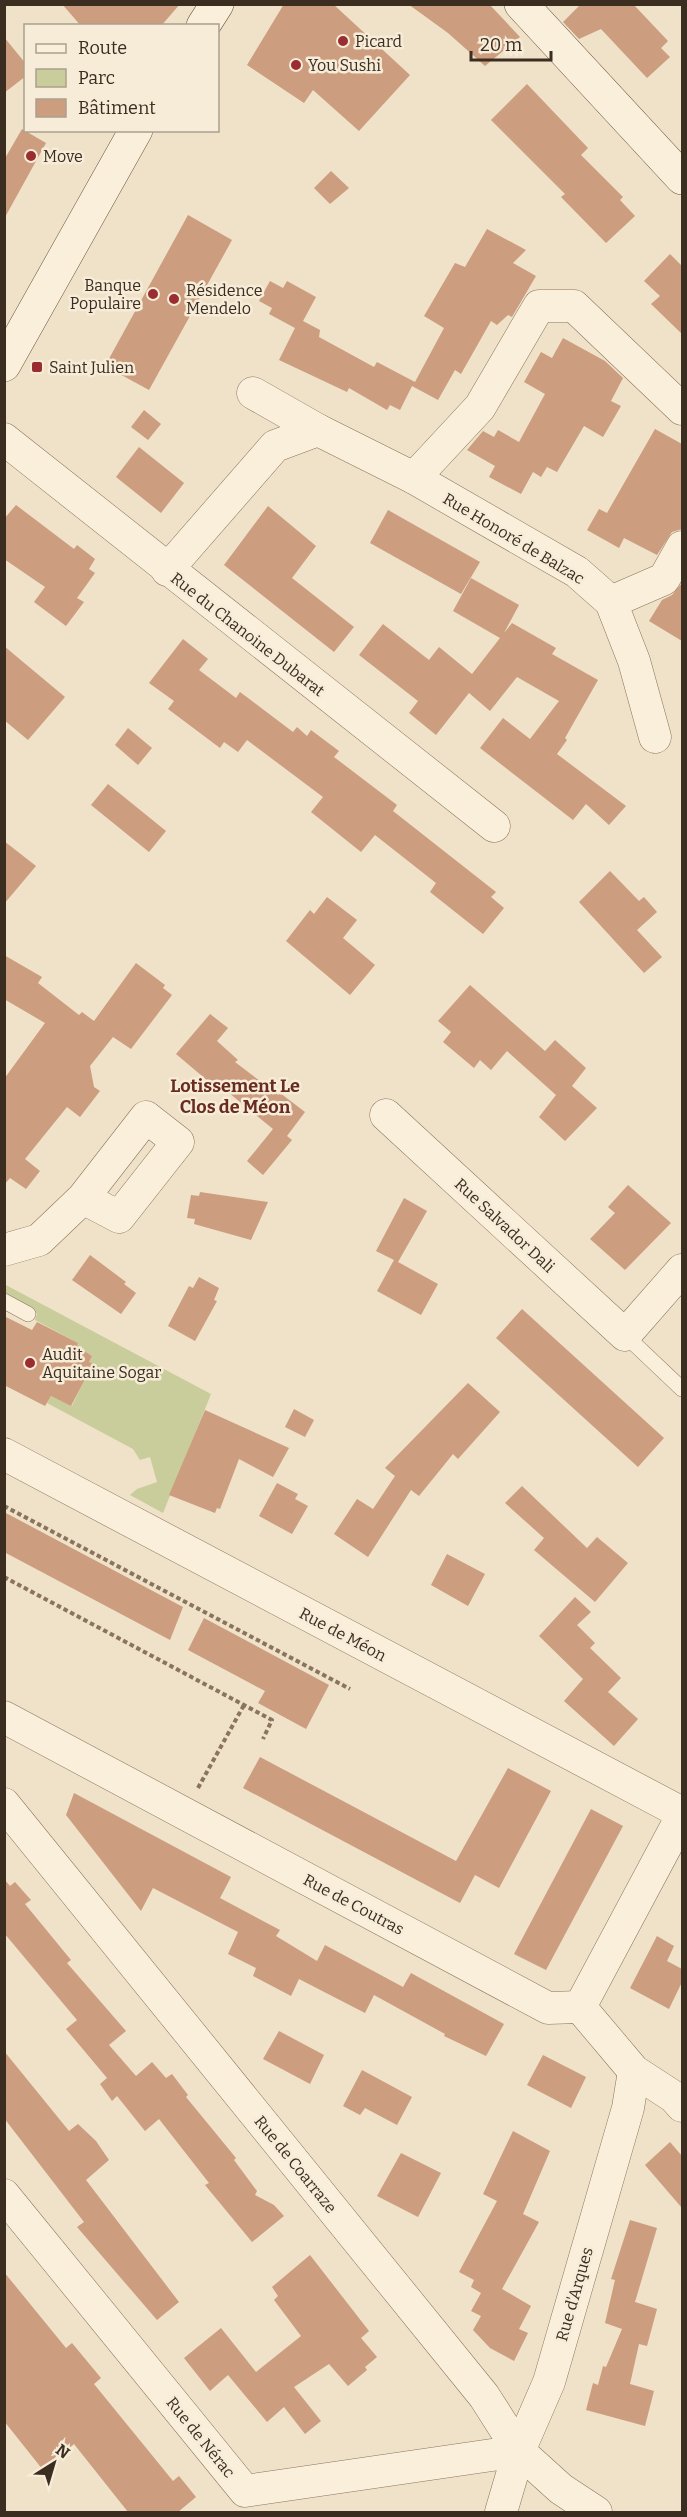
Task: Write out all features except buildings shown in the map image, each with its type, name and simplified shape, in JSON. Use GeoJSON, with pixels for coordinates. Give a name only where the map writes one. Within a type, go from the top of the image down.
{"type":"FeatureCollection","features":[{"type":"Feature","properties":{"kind":"main road"},"geometry":{"type":"LineString","coordinates":[[204,24],[217,4]]}},
{"type":"Feature","properties":{"kind":"main road"},"geometry":{"type":"LineString","coordinates":[[521,4],[682,178]]}},
{"type":"Feature","properties":{"kind":"main road"},"geometry":{"type":"LineString","coordinates":[[4,365],[135,132]]}},
{"type":"Feature","properties":{"kind":"street"},"geometry":{"type":"LineString","coordinates":[[414,478],[480,407],[539,306],[574,306],[682,409]]}},
{"type":"Feature","properties":{"kind":"street","name":"Rue Honoré de Balzac"},"geometry":{"type":"LineString","coordinates":[[253,393],[318,430],[414,478],[577,572],[611,602],[634,661],[655,738]]}},
{"type":"Feature","properties":{"kind":"street"},"geometry":{"type":"LineString","coordinates":[[167,570],[275,446],[318,430]]}},
{"type":"Feature","properties":{"kind":"street","name":"Rue du Chanoine Dubarat"},"geometry":{"type":"LineString","coordinates":[[4,440],[494,825]]}},
{"type":"Feature","properties":{"kind":"street"},"geometry":{"type":"LineString","coordinates":[[611,602],[664,579],[682,547]]}},
{"type":"Feature","properties":{"kind":"street","name":"Rue Salvador Dali"},"geometry":{"type":"LineString","coordinates":[[386,1115],[625,1335]]}},
{"type":"Feature","properties":{"kind":"street"},"geometry":{"type":"LineString","coordinates":[[4,1250],[39,1240],[83,1198]]}},
{"type":"Feature","properties":{"kind":"street"},"geometry":{"type":"LineString","coordinates":[[625,1335],[682,1270]]}},
{"type":"Feature","properties":{"kind":"street","name":"Rue de Méon"},"geometry":{"type":"LineString","coordinates":[[4,1454],[682,1814]]}},
{"type":"Feature","properties":{"kind":"street","name":"Rue de Coutras"},"geometry":{"type":"LineString","coordinates":[[4,1717],[548,2008],[580,2007]]}},
{"type":"Feature","properties":{"kind":"street","name":"Rue de Coarraze"},"geometry":{"type":"LineString","coordinates":[[4,1804],[484,2396],[519,2451],[561,2490],[596,2512]]}},
{"type":"Feature","properties":{"kind":"street"},"geometry":{"type":"LineString","coordinates":[[682,1814],[580,2007],[634,2070],[674,2097],[682,2106]]}},
{"type":"Feature","properties":{"kind":"street","name":"Rue d'Arques"},"geometry":{"type":"LineString","coordinates":[[501,2512],[519,2451],[549,2382],[628,2108],[634,2070]]}},
{"type":"Feature","properties":{"kind":"street","name":"Rue de Nérac"},"geometry":{"type":"LineString","coordinates":[[4,2195],[244,2491],[519,2451]]}},
{"type":"Feature","properties":{"kind":"lane"},"geometry":{"type":"LineString","coordinates":[[4,1301],[28,1314]]}},
{"type":"Feature","properties":{"kind":"lane"},"geometry":{"type":"LineString","coordinates":[[625,1335],[682,1389]]}},
{"type":"Feature","properties":{"kind":"path"},"geometry":{"type":"LineString","coordinates":[[4,1506],[350,1689]]}},
{"type":"Feature","properties":{"kind":"path"},"geometry":{"type":"LineString","coordinates":[[4,1577],[272,1720],[263,1739]]}},
{"type":"Feature","properties":{"kind":"path"},"geometry":{"type":"LineString","coordinates":[[185,1814],[244,1704]]}},
{"type":"Feature","properties":{"kind":"green space"},"geometry":{"type":"Polygon","coordinates":[[[4,1284],[211,1394],[163,1513],[130,1495],[137,1489],[157,1482],[150,1457],[140,1460],[133,1449],[47,1403],[51,1396],[72,1406],[92,1364],[89,1362],[92,1356],[77,1346],[78,1343],[35,1320],[37,1314],[5,1296],[4,1284]]]}},
{"type":"Feature","properties":{"kind":"place","name":"Picard"},"geometry":{"type":"Point","coordinates":[343,41]}},
{"type":"Feature","properties":{"kind":"place","name":"You Sushi"},"geometry":{"type":"Point","coordinates":[296,65]}},
{"type":"Feature","properties":{"kind":"place","name":"Move"},"geometry":{"type":"Point","coordinates":[31,156]}},
{"type":"Feature","properties":{"kind":"place","name":"Banque Populaire"},"geometry":{"type":"Point","coordinates":[153,294]}},
{"type":"Feature","properties":{"kind":"place","name":"Résidence Mendelo"},"geometry":{"type":"Point","coordinates":[174,299]}},
{"type":"Feature","properties":{"kind":"place","name":"Saint Julien"},"geometry":{"type":"Point","coordinates":[37,367]}},
{"type":"Feature","properties":{"kind":"place","name":"Audit Aquitaine Sogar"},"geometry":{"type":"Point","coordinates":[30,1363]}},
{"type":"Feature","properties":{"kind":"district","name":"Lotissement Le Clos de Méon"},"geometry":{"type":"Point","coordinates":[235,1096]}}]}
